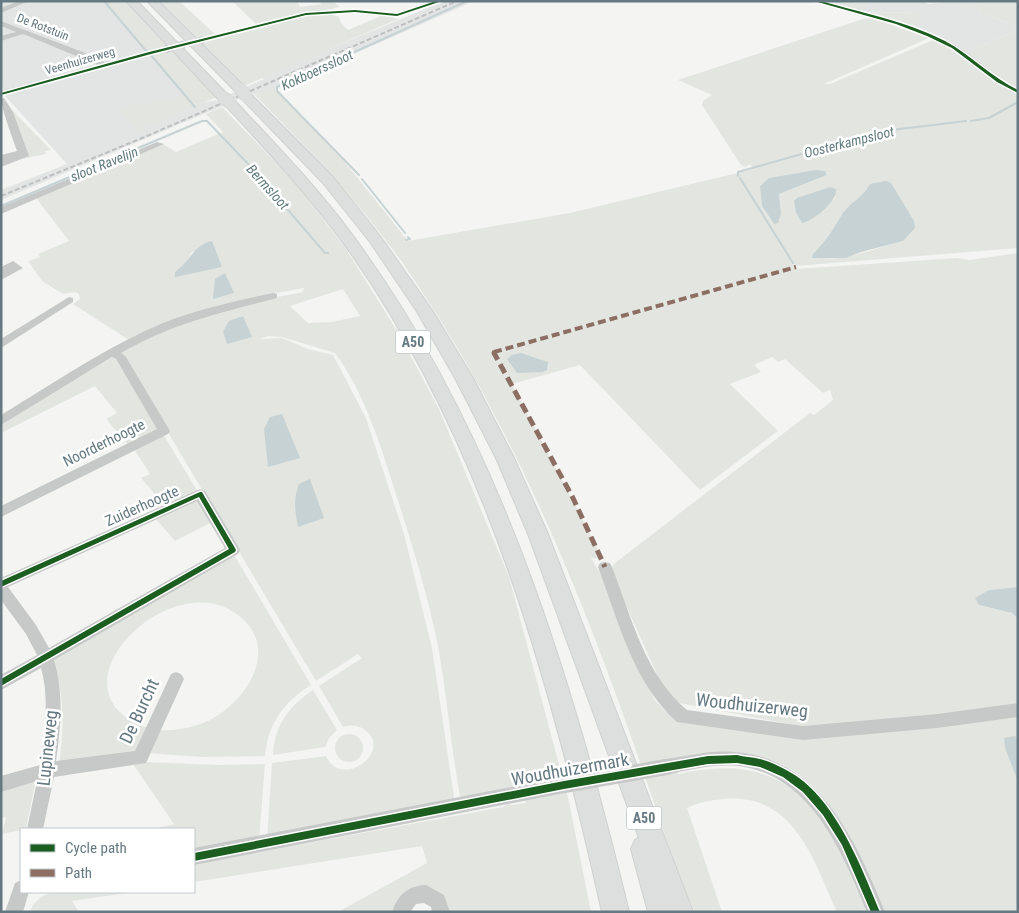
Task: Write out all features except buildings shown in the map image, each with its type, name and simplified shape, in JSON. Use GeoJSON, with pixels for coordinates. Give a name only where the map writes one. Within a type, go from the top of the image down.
{"type":"FeatureCollection","features":[{"type":"Feature","properties":{"kind":"highway","name":"A50"},"geometry":{"type":"LineString","coordinates":[[131,1],[300,179],[355,249],[401,320],[454,418],[506,540],[534,618],[570,733],[616,912]]}},
{"type":"Feature","properties":{"kind":"highway","name":"A50"},"geometry":{"type":"LineString","coordinates":[[152,1],[345,200],[399,271],[444,342],[505,458],[538,534],[566,604],[608,725],[680,912]]}},
{"type":"Feature","properties":{"kind":"highway","name":"A50"},"geometry":{"type":"LineString","coordinates":[[608,725],[662,912]]}},
{"type":"Feature","properties":{"kind":"street","name":"De Rotstuin"},"geometry":{"type":"LineString","coordinates":[[1,11],[26,1]]}},
{"type":"Feature","properties":{"kind":"street"},"geometry":{"type":"LineString","coordinates":[[337,1],[344,7],[344,11]]}},
{"type":"Feature","properties":{"kind":"street"},"geometry":{"type":"LineString","coordinates":[[203,40],[311,13],[344,11],[397,15],[440,1]]}},
{"type":"Feature","properties":{"kind":"street"},"geometry":{"type":"LineString","coordinates":[[816,1],[884,20],[938,39],[955,48],[998,81],[1018,92]]}},
{"type":"Feature","properties":{"kind":"street","name":"De Rotstuin"},"geometry":{"type":"LineString","coordinates":[[1,23],[98,61],[103,66]]}},
{"type":"Feature","properties":{"kind":"street"},"geometry":{"type":"LineString","coordinates":[[1,39],[23,32]]}},
{"type":"Feature","properties":{"kind":"street","name":"Veenhuizerweg"},"geometry":{"type":"LineString","coordinates":[[1,94],[165,49]]}},
{"type":"Feature","properties":{"kind":"street"},"geometry":{"type":"LineString","coordinates":[[1,100],[9,110],[15,135],[25,156],[1,164]]}},
{"type":"Feature","properties":{"kind":"street"},"geometry":{"type":"LineString","coordinates":[[1,122],[12,120]]}},
{"type":"Feature","properties":{"kind":"street"},"geometry":{"type":"LineString","coordinates":[[1,211],[160,144]]}},
{"type":"Feature","properties":{"kind":"street"},"geometry":{"type":"LineString","coordinates":[[1,158],[22,152]]}},
{"type":"Feature","properties":{"kind":"street"},"geometry":{"type":"LineString","coordinates":[[1,270],[13,264],[18,268],[1,277]]}},
{"type":"Feature","properties":{"kind":"street"},"geometry":{"type":"LineString","coordinates":[[1,421],[131,342],[187,318],[222,307],[273,296]]}},
{"type":"Feature","properties":{"kind":"street"},"geometry":{"type":"LineString","coordinates":[[1,344],[69,300]]}},
{"type":"Feature","properties":{"kind":"street","name":"Noorderhoogte"},"geometry":{"type":"LineString","coordinates":[[1,512],[164,432],[120,357],[113,353]]}},
{"type":"Feature","properties":{"kind":"street","name":"Zuiderhoogte"},"geometry":{"type":"LineString","coordinates":[[1,584],[200,494],[233,550],[46,658]]}},
{"type":"Feature","properties":{"kind":"street","name":"Woudhuizerweg"},"geometry":{"type":"LineString","coordinates":[[605,567],[650,679],[670,709],[682,717],[803,733],[1018,710]]}},
{"type":"Feature","properties":{"kind":"street","name":"Lupineweg"},"geometry":{"type":"LineString","coordinates":[[4,599],[32,629],[46,658],[51,680],[53,729],[35,828]]}},
{"type":"Feature","properties":{"kind":"street"},"geometry":{"type":"LineString","coordinates":[[1,683],[46,658]]}},
{"type":"Feature","properties":{"kind":"street","name":"De Burcht"},"geometry":{"type":"LineString","coordinates":[[47,770],[140,758],[176,679]]}},
{"type":"Feature","properties":{"kind":"street","name":"Woudhuizermark"},"geometry":{"type":"LineString","coordinates":[[195,857],[564,785],[708,760],[738,759],[761,763],[786,774],[806,789],[826,812],[845,842],[876,912]]}},
{"type":"Feature","properties":{"kind":"street"},"geometry":{"type":"LineString","coordinates":[[1,784],[47,770]]}},
{"type":"Feature","properties":{"kind":"street"},"geometry":{"type":"LineString","coordinates":[[14,912],[20,893]]}},
{"type":"Feature","properties":{"kind":"street"},"geometry":{"type":"LineString","coordinates":[[401,912],[404,904],[411,897],[426,894],[438,901],[441,912]]}},
{"type":"Feature","properties":{"kind":"shaded area"},"geometry":{"type":"Polygon","coordinates":[[[1,1],[105,1],[200,103],[217,100],[264,79],[262,77],[444,1],[474,1],[283,85],[255,95],[253,93],[1,200],[1,190],[67,164],[6,97],[1,83],[1,1]]]}},
{"type":"Feature","properties":{"kind":"shaded area"},"geometry":{"type":"Polygon","coordinates":[[[104,1],[125,1],[217,97],[136,131],[117,109],[137,103],[140,106],[185,95],[150,54],[166,50],[148,52],[104,1]]]}},
{"type":"Feature","properties":{"kind":"shaded area"},"geometry":{"type":"Polygon","coordinates":[[[159,1],[179,1],[216,35],[202,39],[273,22],[313,15],[339,17],[341,23],[348,30],[383,15],[398,19],[244,86],[159,1]]]}},
{"type":"Feature","properties":{"kind":"shaded area"},"geometry":{"type":"Polygon","coordinates":[[[232,1],[297,1],[300,7],[321,4],[320,1],[333,1],[340,7],[257,25],[232,1]]]}},
{"type":"Feature","properties":{"kind":"shaded area"},"geometry":{"type":"Polygon","coordinates":[[[821,1],[874,1],[868,4],[866,9],[853,9],[821,1]]]}},
{"type":"Feature","properties":{"kind":"shaded area"},"geometry":{"type":"Polygon","coordinates":[[[874,1],[925,1],[928,4],[957,1],[966,6],[977,6],[981,13],[1018,27],[1018,30],[965,53],[910,26],[919,13],[867,12],[853,9],[874,1]]]}},
{"type":"Feature","properties":{"kind":"shaded area"},"geometry":{"type":"Polygon","coordinates":[[[957,1],[1018,1],[1018,27],[981,13],[977,6],[966,6],[957,1]]]}},
{"type":"Feature","properties":{"kind":"shaded area"},"geometry":{"type":"Polygon","coordinates":[[[867,12],[920,13],[920,20],[910,26],[867,12]]]}},
{"type":"Feature","properties":{"kind":"shaded area"},"geometry":{"type":"Polygon","coordinates":[[[869,17],[929,38],[824,84],[830,84],[933,40],[955,52],[996,82],[1018,94],[1018,248],[795,266],[796,269],[957,258],[970,260],[1018,253],[1018,587],[989,590],[979,605],[1012,613],[1018,619],[1018,706],[805,727],[669,701],[610,570],[615,563],[810,413],[814,415],[833,400],[830,390],[823,393],[785,359],[778,362],[772,357],[754,365],[761,372],[730,384],[778,431],[700,490],[580,365],[512,384],[603,559],[591,558],[604,580],[654,699],[665,711],[679,717],[763,731],[1018,714],[1018,739],[1015,736],[1004,739],[1005,748],[1018,782],[1018,912],[885,912],[848,834],[814,788],[792,770],[767,759],[738,755],[714,756],[674,762],[678,774],[732,768],[749,770],[781,782],[796,792],[827,822],[870,912],[837,912],[809,852],[785,818],[768,807],[748,800],[724,799],[696,804],[687,808],[722,912],[690,912],[634,744],[603,660],[570,577],[534,496],[495,416],[452,339],[387,242],[333,177],[255,95],[275,87],[340,156],[408,241],[570,213],[754,169],[750,164],[745,167],[741,165],[702,105],[703,101],[712,95],[678,80],[869,17]],[[815,170],[769,178],[760,186],[762,206],[773,223],[781,214],[779,194],[827,175],[827,173],[815,170]],[[870,184],[847,207],[828,236],[813,254],[822,258],[832,259],[856,255],[903,241],[870,184]],[[826,188],[814,193],[796,213],[802,223],[823,210],[835,198],[826,188]]]}},
{"type":"Feature","properties":{"kind":"shaded area"},"geometry":{"type":"Polygon","coordinates":[[[1018,30],[1018,90],[1005,84],[965,53],[1018,30]]]}},
{"type":"Feature","properties":{"kind":"shaded area"},"geometry":{"type":"Polygon","coordinates":[[[222,107],[293,180],[346,249],[399,334],[439,409],[509,577],[569,802],[591,912],[444,912],[434,893],[396,912],[338,912],[427,863],[422,846],[195,882],[195,864],[503,807],[507,804],[526,803],[522,791],[462,799],[460,796],[434,625],[412,545],[369,416],[354,383],[335,353],[282,337],[269,336],[260,339],[282,338],[308,349],[333,355],[366,418],[404,534],[432,648],[454,797],[453,800],[267,839],[272,763],[326,756],[333,766],[342,769],[352,769],[362,764],[369,757],[373,749],[373,739],[361,728],[343,727],[319,686],[362,658],[358,654],[316,681],[120,352],[185,322],[209,314],[303,292],[304,288],[256,297],[129,340],[73,304],[80,299],[79,294],[75,292],[63,294],[42,281],[28,261],[40,257],[38,254],[69,241],[36,198],[163,144],[176,152],[223,132],[206,114],[222,107]],[[193,251],[182,267],[222,267],[193,251]],[[343,289],[290,306],[308,323],[332,322],[360,316],[343,289]]]}},
{"type":"Feature","properties":{"kind":"shaded area"},"geometry":{"type":"Polygon","coordinates":[[[12,110],[51,150],[45,151],[46,154],[22,159],[12,110]]]}},
{"type":"Feature","properties":{"kind":"shaded area"},"geometry":{"type":"Polygon","coordinates":[[[815,170],[825,171],[827,175],[779,194],[781,214],[778,223],[774,224],[762,206],[760,186],[769,178],[815,170]]]}},
{"type":"Feature","properties":{"kind":"shaded area"},"geometry":{"type":"Polygon","coordinates":[[[886,181],[891,183],[914,221],[915,228],[903,241],[846,258],[812,258],[847,207],[864,193],[870,184],[886,181]]]}},
{"type":"Feature","properties":{"kind":"shaded area"},"geometry":{"type":"Polygon","coordinates":[[[830,187],[836,189],[836,194],[829,205],[818,215],[802,223],[796,213],[794,201],[797,198],[830,187]]]}},
{"type":"Feature","properties":{"kind":"shaded area"},"geometry":{"type":"Polygon","coordinates":[[[212,241],[222,267],[175,277],[175,272],[196,250],[212,241]]]}},
{"type":"Feature","properties":{"kind":"shaded area"},"geometry":{"type":"Polygon","coordinates":[[[225,273],[234,293],[213,299],[215,279],[225,273]]]}},
{"type":"Feature","properties":{"kind":"shaded area"},"geometry":{"type":"Polygon","coordinates":[[[243,316],[252,337],[227,344],[223,332],[229,321],[243,316]]]}},
{"type":"Feature","properties":{"kind":"shaded area"},"geometry":{"type":"Polygon","coordinates":[[[521,353],[548,362],[547,370],[543,372],[517,373],[507,359],[512,355],[521,353]]]}},
{"type":"Feature","properties":{"kind":"shaded area"},"geometry":{"type":"Polygon","coordinates":[[[113,357],[159,429],[129,446],[106,419],[117,413],[95,386],[1,433],[1,423],[113,357]]]}},
{"type":"Feature","properties":{"kind":"shaded area"},"geometry":{"type":"Polygon","coordinates":[[[282,414],[300,458],[268,467],[264,429],[270,417],[282,414]]]}},
{"type":"Feature","properties":{"kind":"shaded area"},"geometry":{"type":"Polygon","coordinates":[[[163,434],[198,492],[165,506],[141,478],[150,474],[134,449],[163,434]]]}},
{"type":"Feature","properties":{"kind":"shaded area"},"geometry":{"type":"Polygon","coordinates":[[[310,479],[324,518],[298,527],[295,505],[297,489],[299,484],[310,479]]]}},
{"type":"Feature","properties":{"kind":"shaded area"},"geometry":{"type":"Polygon","coordinates":[[[199,497],[212,522],[175,541],[154,517],[199,497]]]}},
{"type":"Feature","properties":{"kind":"shaded area"},"geometry":{"type":"Polygon","coordinates":[[[233,553],[311,685],[285,706],[279,714],[270,733],[265,756],[203,757],[146,753],[158,730],[191,727],[204,723],[222,712],[244,690],[252,677],[257,663],[258,648],[254,634],[245,621],[217,605],[186,604],[156,615],[130,635],[113,660],[107,686],[118,710],[148,728],[134,754],[59,764],[62,738],[62,711],[59,684],[52,659],[233,553]]]}},
{"type":"Feature","properties":{"kind":"shaded area"},"geometry":{"type":"Polygon","coordinates":[[[1018,587],[1018,619],[1012,613],[979,605],[975,598],[989,590],[1018,587]]]}},
{"type":"Feature","properties":{"kind":"shaded area"},"geometry":{"type":"Polygon","coordinates":[[[313,690],[337,730],[329,738],[325,747],[273,755],[276,735],[284,718],[304,696],[313,690]]]}},
{"type":"Feature","properties":{"kind":"shaded area"},"geometry":{"type":"Polygon","coordinates":[[[349,734],[359,738],[363,748],[359,758],[349,762],[339,758],[335,748],[339,738],[349,734]]]}},
{"type":"Feature","properties":{"kind":"shaded area"},"geometry":{"type":"Polygon","coordinates":[[[1015,736],[1018,739],[1018,782],[1005,748],[1004,738],[1015,736]]]}},
{"type":"Feature","properties":{"kind":"shaded area"},"geometry":{"type":"Polygon","coordinates":[[[144,762],[218,765],[265,764],[259,841],[195,853],[195,828],[158,828],[174,824],[133,764],[144,762]]]}},
{"type":"Feature","properties":{"kind":"shaded area"},"geometry":{"type":"Polygon","coordinates":[[[36,779],[26,828],[2,834],[6,817],[1,818],[1,790],[36,779]]]}},
{"type":"Feature","properties":{"kind":"shaded area"},"geometry":{"type":"Polygon","coordinates":[[[51,893],[127,893],[72,901],[79,912],[30,912],[34,904],[51,893]]]}},
{"type":"Feature","properties":{"kind":"waterway"},"geometry":{"type":"LineString","coordinates":[[104,1],[147,52]]}},
{"type":"Feature","properties":{"kind":"waterway","name":"Kokboerssloot"},"geometry":{"type":"LineString","coordinates":[[359,175],[277,91],[277,87],[467,1]]}},
{"type":"Feature","properties":{"kind":"waterway"},"geometry":{"type":"LineString","coordinates":[[150,54],[195,107]]}},
{"type":"Feature","properties":{"kind":"waterway","name":"Oosterkampsloot"},"geometry":{"type":"LineString","coordinates":[[971,121],[989,118],[1018,102]]}},
{"type":"Feature","properties":{"kind":"waterway","name":"sloot Ravelijn"},"geometry":{"type":"LineString","coordinates":[[1,206],[202,121],[207,121],[251,167],[325,253],[328,253]]}},
{"type":"Feature","properties":{"kind":"waterway","name":"Oosterkampsloot"},"geometry":{"type":"LineString","coordinates":[[738,176],[738,172],[883,131],[966,121]]}},
{"type":"Feature","properties":{"kind":"waterway","name":"Oosterkampsloot"},"geometry":{"type":"LineString","coordinates":[[740,178],[793,263]]}},
{"type":"Feature","properties":{"kind":"waterway","name":"Kokboerssloot"},"geometry":{"type":"LineString","coordinates":[[362,179],[405,233]]}},
{"type":"Feature","properties":{"kind":"waterway","name":"Kokboerssloot"},"geometry":{"type":"LineString","coordinates":[[406,240],[410,239],[408,237]]}},
{"type":"Feature","properties":{"kind":"tunnel"},"geometry":{"type":"LineString","coordinates":[[165,49],[203,40]]}},
{"type":"Feature","properties":{"kind":"railway"},"geometry":{"type":"LineString","coordinates":[[1,196],[147,136],[457,1]]}},
{"type":"Feature","properties":{"kind":"marked path"},"geometry":{"type":"LineString","coordinates":[[605,567],[573,498],[494,353],[495,351],[796,267]]}},
{"type":"Feature","properties":{"kind":"cycle path"},"geometry":{"type":"LineString","coordinates":[[1,94],[150,53],[306,14],[355,11],[397,15],[440,1]]}},
{"type":"Feature","properties":{"kind":"cycle path"},"geometry":{"type":"LineString","coordinates":[[816,1],[897,23],[929,35],[954,48],[998,81],[1018,92]]}},
{"type":"Feature","properties":{"kind":"cycle path"},"geometry":{"type":"LineString","coordinates":[[1,584],[200,494],[233,550],[1,683]]}},
{"type":"Feature","properties":{"kind":"cycle path"},"geometry":{"type":"LineString","coordinates":[[195,857],[564,785],[708,760],[737,759],[761,763],[786,774],[806,789],[826,812],[845,842],[876,912]]}},
{"type":"Feature","properties":{"kind":"water label","name":"Bermsloot"},"geometry":{"type":"Point","coordinates":[268,187]}}]}
